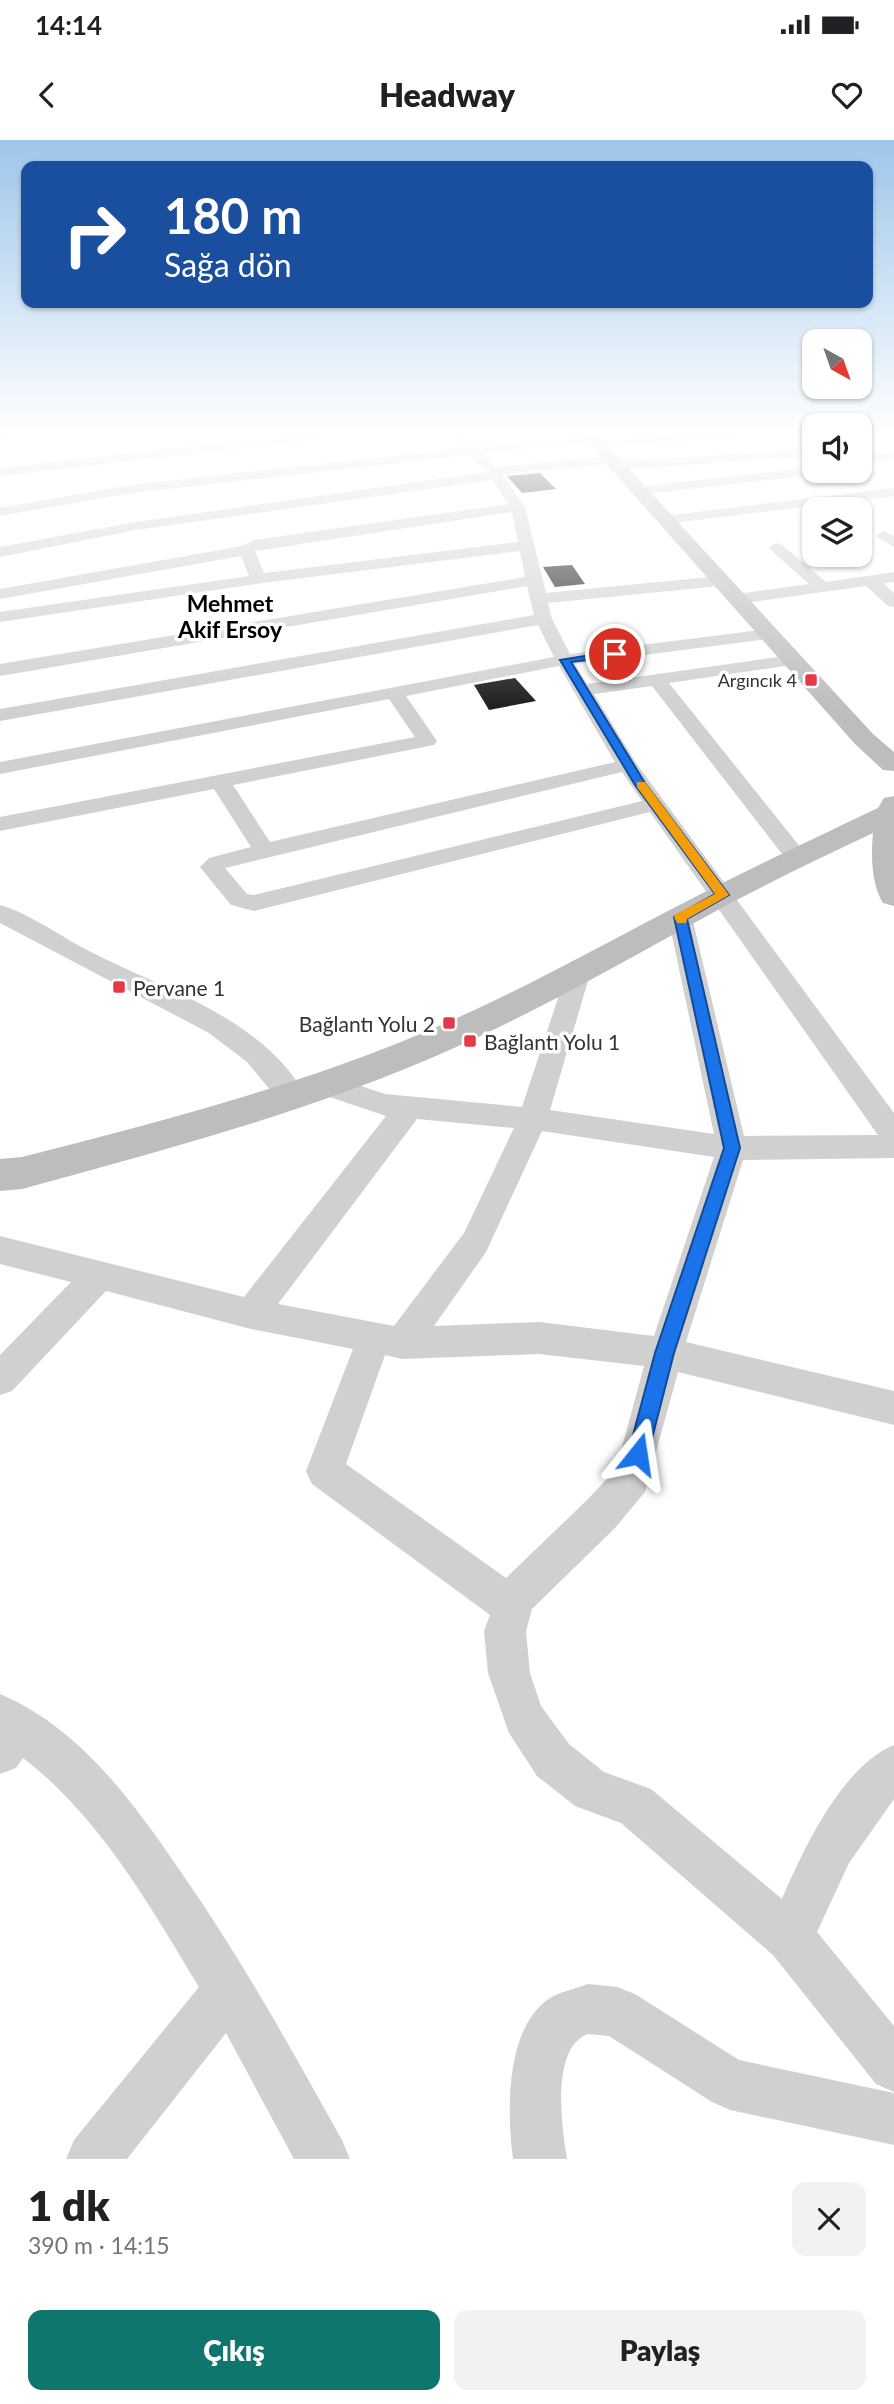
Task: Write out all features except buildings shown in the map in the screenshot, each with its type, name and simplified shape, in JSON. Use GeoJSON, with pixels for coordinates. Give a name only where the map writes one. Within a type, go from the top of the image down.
{"type":"FeatureCollection","features":[{"type":"Feature","properties":{"kind":"street"},"geometry":{"type":"LineString","coordinates":[[0,552],[132,527]]}},
{"type":"Feature","properties":{"kind":"street"},"geometry":{"type":"LineString","coordinates":[[0,594],[247,550],[254,545],[378,527]]}},
{"type":"Feature","properties":{"kind":"street"},"geometry":{"type":"LineString","coordinates":[[523,527],[543,619],[564,660],[627,765],[894,1135]]}},
{"type":"Feature","properties":{"kind":"street"},"geometry":{"type":"LineString","coordinates":[[671,527],[893,768]]}},
{"type":"Feature","properties":{"kind":"street"},"geometry":{"type":"LineString","coordinates":[[0,617],[258,578],[527,546]]}},
{"type":"Feature","properties":{"kind":"street"},"geometry":{"type":"LineString","coordinates":[[777,548],[822,587]]}},
{"type":"Feature","properties":{"kind":"street"},"geometry":{"type":"LineString","coordinates":[[247,550],[258,578]]}},
{"type":"Feature","properties":{"kind":"street"},"geometry":{"type":"LineString","coordinates":[[737,599],[894,577]]}},
{"type":"Feature","properties":{"kind":"street"},"geometry":{"type":"LineString","coordinates":[[0,670],[534,580]]}},
{"type":"Feature","properties":{"kind":"street"},"geometry":{"type":"LineString","coordinates":[[869,580],[894,601]]}},
{"type":"Feature","properties":{"kind":"street"},"geometry":{"type":"LineString","coordinates":[[538,599],[720,581]]}},
{"type":"Feature","properties":{"kind":"street"},"geometry":{"type":"LineString","coordinates":[[0,715],[543,619]]}},
{"type":"Feature","properties":{"kind":"street"},"geometry":{"type":"LineString","coordinates":[[0,768],[564,660],[768,634]]}},
{"type":"Feature","properties":{"kind":"street"},"geometry":{"type":"LineString","coordinates":[[582,690],[792,660]]}},
{"type":"Feature","properties":{"kind":"street"},"geometry":{"type":"LineString","coordinates":[[656,679],[797,858]]}},
{"type":"Feature","properties":{"kind":"street"},"geometry":{"type":"LineString","coordinates":[[0,824],[427,741],[394,693]]}},
{"type":"Feature","properties":{"kind":"street"},"geometry":{"type":"LineString","coordinates":[[627,765],[264,850],[217,863],[212,867],[239,900],[254,903],[654,804]]}},
{"type":"Feature","properties":{"kind":"street"},"geometry":{"type":"LineString","coordinates":[[220,781],[264,850]]}},
{"type":"Feature","properties":{"kind":"street"},"geometry":{"type":"LineString","coordinates":[[0,1175],[22,1173],[106,1151],[292,1096],[438,1041],[578,974],[722,895],[892,809]]}},
{"type":"Feature","properties":{"kind":"street"},"geometry":{"type":"LineString","coordinates":[[892,809],[888,862],[894,896]]}},
{"type":"Feature","properties":{"kind":"street"},"geometry":{"type":"LineString","coordinates":[[0,913],[84,960],[228,1030],[262,1058],[292,1096]]}},
{"type":"Feature","properties":{"kind":"street"},"geometry":{"type":"LineString","coordinates":[[681,917],[732,1148],[665,1353],[632,1479],[601,1514],[516,1597],[505,1631],[509,1673],[524,1718],[553,1760],[591,1790],[635,1805],[790,1938],[894,2066]]}},
{"type":"Feature","properties":{"kind":"street"},"geometry":{"type":"LineString","coordinates":[[512,1608],[325,1471],[388,1341],[475,1242],[533,1119],[578,974]]}},
{"type":"Feature","properties":{"kind":"street"},"geometry":{"type":"LineString","coordinates":[[325,1084],[384,1105],[533,1119],[732,1148],[894,1146]]}},
{"type":"Feature","properties":{"kind":"street"},"geometry":{"type":"LineString","coordinates":[[251,1314],[409,1108]]}},
{"type":"Feature","properties":{"kind":"street"},"geometry":{"type":"LineString","coordinates":[[0,1250],[251,1314],[388,1341],[539,1338],[665,1353],[894,1408]]}},
{"type":"Feature","properties":{"kind":"street"},"geometry":{"type":"LineString","coordinates":[[0,1379],[99,1276]]}},
{"type":"Feature","properties":{"kind":"street"},"geometry":{"type":"LineString","coordinates":[[6,1732],[64,1763],[100,1800],[184,1916],[229,1989],[323,2159]]}},
{"type":"Feature","properties":{"kind":"street"},"geometry":{"type":"LineString","coordinates":[[790,1938],[812,1880],[829,1850],[869,1793],[894,1767]]}},
{"type":"Feature","properties":{"kind":"street"},"geometry":{"type":"LineString","coordinates":[[93,2159],[229,1989]]}},
{"type":"Feature","properties":{"kind":"street"},"geometry":{"type":"LineString","coordinates":[[540,2159],[535,2113],[538,2063],[554,2029],[565,2017],[582,2009],[600,2007],[617,2012],[730,2084],[894,2119]]}},
{"type":"Feature","properties":{"kind":"slow traffic"},"geometry":{"type":"LineString","coordinates":[[641,785],[722,895],[681,917],[681,920]]}},
{"type":"Feature","properties":{"kind":"place","name":"Argıncık 4"},"geometry":{"type":"Point","coordinates":[811,680]}},
{"type":"Feature","properties":{"kind":"place","name":"Pervane 1"},"geometry":{"type":"Point","coordinates":[119,987]}},
{"type":"Feature","properties":{"kind":"place","name":"Bağlantı Yolu 2"},"geometry":{"type":"Point","coordinates":[449,1023]}},
{"type":"Feature","properties":{"kind":"place","name":"Bağlantı Yolu 1"},"geometry":{"type":"Point","coordinates":[470,1041]}},
{"type":"Feature","properties":{"kind":"district","name":"Mehmet Akif Ersoy"},"geometry":{"type":"Point","coordinates":[230,616]}},
{"type":"Feature","properties":{"kind":"route"},"geometry":{"type":"LineString","coordinates":[[615,654],[564,660],[640,785],[722,895],[681,917],[732,1148],[665,1353],[638,1454]]}}]}
